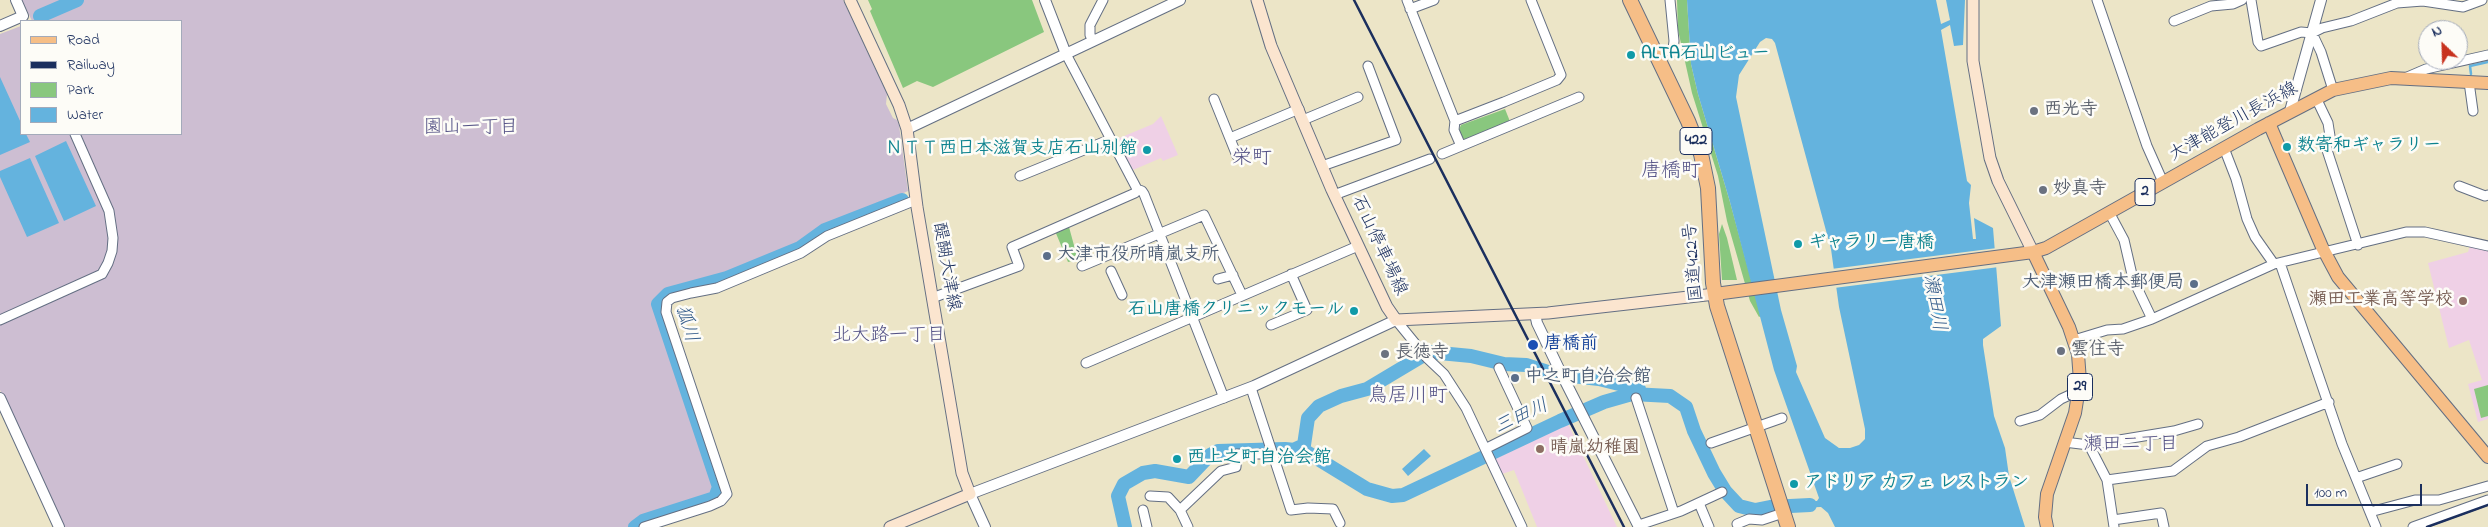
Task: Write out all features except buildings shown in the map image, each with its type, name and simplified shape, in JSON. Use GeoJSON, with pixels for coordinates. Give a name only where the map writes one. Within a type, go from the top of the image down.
{"type":"FeatureCollection","features":[{"type":"Feature","properties":{"kind":"highway","name":"国道422号"},"geometry":{"type":"LineString","coordinates":[[1630,0],[1688,121],[1704,166],[1709,202],[1715,294],[1788,527]]}},
{"type":"Feature","properties":{"kind":"main road","name":"醍醐大津線"},"geometry":{"type":"LineString","coordinates":[[850,0],[899,105],[907,129],[916,200],[962,473],[970,494]]}},
{"type":"Feature","properties":{"kind":"main road","name":"石山停車場線"},"geometry":{"type":"LineString","coordinates":[[1257,0],[1271,46],[1334,195],[1387,307],[1396,320],[1534,314],[1715,294]]}},
{"type":"Feature","properties":{"kind":"main road"},"geometry":{"type":"LineString","coordinates":[[1973,0],[1973,61],[1990,158],[2032,252]]}},
{"type":"Feature","properties":{"kind":"main road","name":"大津能登川長浜線"},"geometry":{"type":"LineString","coordinates":[[1715,294],[2032,252],[2046,248],[2290,111],[2333,90],[2380,80],[2404,78],[2488,83]]}},
{"type":"Feature","properties":{"kind":"main road"},"geometry":{"type":"LineString","coordinates":[[2269,123],[2325,253],[2348,289],[2488,457]]}},
{"type":"Feature","properties":{"kind":"main road","name":"29"},"geometry":{"type":"LineString","coordinates":[[2032,252],[2074,340],[2080,369],[2080,393],[2047,494],[2045,517],[2047,527]]}},
{"type":"Feature","properties":{"kind":"main road"},"geometry":{"type":"LineString","coordinates":[[890,527],[970,494]]}},
{"type":"Feature","properties":{"kind":"street"},"geometry":{"type":"LineString","coordinates":[[16,0],[24,19]]}},
{"type":"Feature","properties":{"kind":"street"},"geometry":{"type":"LineString","coordinates":[[1045,0],[1066,54],[1137,190],[1142,191],[1224,398]]}},
{"type":"Feature","properties":{"kind":"street"},"geometry":{"type":"LineString","coordinates":[[1092,41],[1090,25],[1103,0]]}},
{"type":"Feature","properties":{"kind":"street"},"geometry":{"type":"LineString","coordinates":[[907,129],[1180,0]]}},
{"type":"Feature","properties":{"kind":"street"},"geometry":{"type":"LineString","coordinates":[[1434,0],[1408,4],[1454,121],[1454,130],[1461,146]]}},
{"type":"Feature","properties":{"kind":"street"},"geometry":{"type":"LineString","coordinates":[[1454,121],[1557,80],[1561,75],[1531,0]]}},
{"type":"Feature","properties":{"kind":"street"},"geometry":{"type":"LineString","coordinates":[[1656,54],[1673,49],[1670,0]]}},
{"type":"Feature","properties":{"kind":"street"},"geometry":{"type":"LineString","coordinates":[[2097,0],[2147,146],[2163,182]]}},
{"type":"Feature","properties":{"kind":"street"},"geometry":{"type":"LineString","coordinates":[[2174,21],[2210,6],[2233,4],[2242,0]]}},
{"type":"Feature","properties":{"kind":"street"},"geometry":{"type":"LineString","coordinates":[[2251,0],[2259,45],[2301,32],[2312,33],[2322,28],[2351,21],[2397,3],[2423,2],[2463,7],[2482,0]]}},
{"type":"Feature","properties":{"kind":"street"},"geometry":{"type":"LineString","coordinates":[[2290,111],[2322,0]]}},
{"type":"Feature","properties":{"kind":"street"},"geometry":{"type":"LineString","coordinates":[[0,26],[20,20]]}},
{"type":"Feature","properties":{"kind":"street"},"geometry":{"type":"LineString","coordinates":[[2312,33],[2321,52],[2333,90]]}},
{"type":"Feature","properties":{"kind":"street"},"geometry":{"type":"LineString","coordinates":[[2404,78],[2426,69],[2488,55]]}},
{"type":"Feature","properties":{"kind":"street"},"geometry":{"type":"LineString","coordinates":[[1322,166],[1396,140],[1368,66]]}},
{"type":"Feature","properties":{"kind":"street"},"geometry":{"type":"LineString","coordinates":[[2469,82],[2473,111]]}},
{"type":"Feature","properties":{"kind":"street"},"geometry":{"type":"LineString","coordinates":[[1230,138],[1358,97]]}},
{"type":"Feature","properties":{"kind":"street"},"geometry":{"type":"LineString","coordinates":[[1442,154],[1579,97]]}},
{"type":"Feature","properties":{"kind":"street"},"geometry":{"type":"LineString","coordinates":[[2316,98],[2328,123],[2330,136],[2326,147],[2358,245]]}},
{"type":"Feature","properties":{"kind":"street"},"geometry":{"type":"LineString","coordinates":[[1214,100],[1237,156]]}},
{"type":"Feature","properties":{"kind":"street"},"geometry":{"type":"LineString","coordinates":[[0,320],[102,274],[108,263],[112,251],[113,238],[109,211],[75,135]]}},
{"type":"Feature","properties":{"kind":"street"},"geometry":{"type":"LineString","coordinates":[[1020,176],[1111,139]]}},
{"type":"Feature","properties":{"kind":"street"},"geometry":{"type":"LineString","coordinates":[[2224,148],[2236,179],[2247,219],[2255,237],[2277,264],[2376,527]]}},
{"type":"Feature","properties":{"kind":"street"},"geometry":{"type":"LineString","coordinates":[[1334,195],[1430,159]]}},
{"type":"Feature","properties":{"kind":"street"},"geometry":{"type":"LineString","coordinates":[[2458,186],[2485,196],[2488,195]]}},
{"type":"Feature","properties":{"kind":"street"},"geometry":{"type":"LineString","coordinates":[[932,298],[1019,266],[1012,247],[1135,193],[1137,190]]}},
{"type":"Feature","properties":{"kind":"street"},"geometry":{"type":"LineString","coordinates":[[644,527],[710,506],[721,501],[727,494],[666,312],[667,302],[672,298],[725,284],[800,253],[827,236],[916,200]]}},
{"type":"Feature","properties":{"kind":"street"},"geometry":{"type":"LineString","coordinates":[[2109,212],[2124,240],[2133,279],[2152,319]]}},
{"type":"Feature","properties":{"kind":"street"},"geometry":{"type":"LineString","coordinates":[[1082,266],[1204,215],[1242,295]]}},
{"type":"Feature","properties":{"kind":"street"},"geometry":{"type":"LineString","coordinates":[[2074,340],[2107,330],[2124,329],[2152,319],[2277,264],[2418,231],[2488,246]]}},
{"type":"Feature","properties":{"kind":"street"},"geometry":{"type":"LineString","coordinates":[[1086,362],[1358,246]]}},
{"type":"Feature","properties":{"kind":"street"},"geometry":{"type":"LineString","coordinates":[[1110,271],[1122,295]]}},
{"type":"Feature","properties":{"kind":"street"},"geometry":{"type":"LineString","coordinates":[[1271,325],[1307,310],[1291,274]]}},
{"type":"Feature","properties":{"kind":"street"},"geometry":{"type":"LineString","coordinates":[[1218,279],[1232,275]]}},
{"type":"Feature","properties":{"kind":"street"},"geometry":{"type":"LineString","coordinates":[[1534,314],[1564,380],[1639,526],[1700,503],[1722,492]]}},
{"type":"Feature","properties":{"kind":"street"},"geometry":{"type":"LineString","coordinates":[[985,527],[970,494],[1251,388],[1396,320],[1424,354],[1444,374],[1466,408],[1489,453],[1522,527]]}},
{"type":"Feature","properties":{"kind":"street"},"geometry":{"type":"LineString","coordinates":[[1489,453],[1527,428],[1499,368]]}},
{"type":"Feature","properties":{"kind":"street"},"geometry":{"type":"LineString","coordinates":[[1251,388],[1270,451],[1291,510],[1308,508],[1332,509],[1340,523]]}},
{"type":"Feature","properties":{"kind":"street"},"geometry":{"type":"LineString","coordinates":[[2020,420],[2040,415],[2061,398],[2074,393],[2080,393]]}},
{"type":"Feature","properties":{"kind":"street"},"geometry":{"type":"LineString","coordinates":[[0,398],[59,527]]}},
{"type":"Feature","properties":{"kind":"street"},"geometry":{"type":"LineString","coordinates":[[1636,398],[1674,512]]}},
{"type":"Feature","properties":{"kind":"street"},"geometry":{"type":"LineString","coordinates":[[2107,480],[2173,470],[2208,446],[2329,402]]}},
{"type":"Feature","properties":{"kind":"street"},"geometry":{"type":"LineString","coordinates":[[1711,443],[1782,418]]}},
{"type":"Feature","properties":{"kind":"street"},"geometry":{"type":"LineString","coordinates":[[2064,442],[2089,445],[2174,431],[2198,424]]}},
{"type":"Feature","properties":{"kind":"street"},"geometry":{"type":"LineString","coordinates":[[2089,445],[2107,480],[2113,524],[2161,513],[2164,527]]}},
{"type":"Feature","properties":{"kind":"street"},"geometry":{"type":"LineString","coordinates":[[1180,510],[1221,471],[1236,467],[1237,454],[1270,451]]}},
{"type":"Feature","properties":{"kind":"street"},"geometry":{"type":"LineString","coordinates":[[2356,478],[2397,464]]}},
{"type":"Feature","properties":{"kind":"street"},"geometry":{"type":"LineString","coordinates":[[2370,512],[2415,500],[2439,500],[2488,486]]}},
{"type":"Feature","properties":{"kind":"street"},"geometry":{"type":"LineString","coordinates":[[1150,496],[1168,497],[1180,510],[1188,527]]}},
{"type":"Feature","properties":{"kind":"street"},"geometry":{"type":"LineString","coordinates":[[2413,527],[2488,500]]}},
{"type":"Feature","properties":{"kind":"street"},"geometry":{"type":"LineString","coordinates":[[1700,503],[1709,527]]}},
{"type":"Feature","properties":{"kind":"street"},"geometry":{"type":"LineString","coordinates":[[1737,524],[1749,519],[1762,520],[1782,508]]}},
{"type":"Feature","properties":{"kind":"street"},"geometry":{"type":"LineString","coordinates":[[1143,510],[1147,527]]}},
{"type":"Feature","properties":{"kind":"shaded area"},"geometry":{"type":"Polygon","coordinates":[[[22,0],[843,0],[887,94],[886,104],[899,125],[908,191],[824,229],[802,244],[724,276],[667,292],[654,304],[717,488],[714,496],[640,519],[632,527],[65,527],[61,523],[40,479],[0,390],[0,34],[20,26],[20,135],[182,135],[182,20],[32,20],[22,0]]]}},
{"type":"Feature","properties":{"kind":"shaded area"},"geometry":{"type":"Polygon","coordinates":[[[1161,116],[1178,155],[1163,161],[1161,158],[1133,170],[1117,139],[1153,124],[1161,116]]]}},
{"type":"Feature","properties":{"kind":"shaded area","name":"瀬田工業高等学校"},"geometry":{"type":"Polygon","coordinates":[[[2470,246],[2488,249],[2488,419],[2478,422],[2468,384],[2482,380],[2469,340],[2449,348],[2428,263],[2468,252],[2470,246]]]}},
{"type":"Feature","properties":{"kind":"shaded area"},"geometry":{"type":"Polygon","coordinates":[[[1568,424],[1617,527],[1537,527],[1514,470],[1502,474],[1495,459],[1568,424]]]}},
{"type":"Feature","properties":{"kind":"green space"},"geometry":{"type":"Polygon","coordinates":[[[868,0],[1032,0],[1044,32],[933,87],[917,81],[903,88],[870,11],[872,9],[868,0]]]}},
{"type":"Feature","properties":{"kind":"green space"},"geometry":{"type":"Polygon","coordinates":[[[1677,0],[1687,0],[1691,64],[1761,316],[1759,317],[1750,301],[1727,221],[1718,176],[1692,93],[1678,30],[1677,0]]]}},
{"type":"Feature","properties":{"kind":"green space"},"geometry":{"type":"Polygon","coordinates":[[[1505,109],[1511,124],[1468,140],[1461,138],[1458,132],[1461,125],[1505,109]]]}},
{"type":"Feature","properties":{"kind":"green space"},"geometry":{"type":"Polygon","coordinates":[[[1722,224],[1737,280],[1722,280],[1719,234],[1722,224]]]}},
{"type":"Feature","properties":{"kind":"green space"},"geometry":{"type":"Polygon","coordinates":[[[1067,226],[1069,227],[1078,260],[1068,262],[1055,231],[1067,226]]]}},
{"type":"Feature","properties":{"kind":"green space"},"geometry":{"type":"Polygon","coordinates":[[[2488,385],[2488,416],[2481,418],[2474,389],[2488,385]]]}},
{"type":"Feature","properties":{"kind":"water","name":"瀬田川"},"geometry":{"type":"Polygon","coordinates":[[[1687,0],[1936,0],[1941,24],[1950,20],[1946,0],[1965,0],[1963,45],[1954,46],[1950,25],[1941,30],[1967,181],[1971,185],[1969,203],[1973,239],[1976,239],[1974,218],[1993,228],[2001,326],[1983,339],[1983,345],[1994,416],[2005,448],[2009,476],[2025,527],[1835,527],[1828,513],[1821,507],[1792,508],[1789,501],[1817,501],[1819,498],[1774,370],[1730,202],[1691,64],[1687,0]],[[1766,38],[1760,42],[1739,75],[1736,97],[1781,310],[1797,366],[1796,372],[1825,438],[1839,448],[1850,448],[1859,445],[1865,439],[1865,429],[1839,307],[1831,249],[1775,43],[1772,39],[1766,38]]]}},
{"type":"Feature","properties":{"kind":"water"},"geometry":{"type":"Polygon","coordinates":[[[0,77],[20,121],[20,135],[26,135],[30,142],[0,155],[0,77]]]}},
{"type":"Feature","properties":{"kind":"water"},"geometry":{"type":"Polygon","coordinates":[[[66,141],[96,206],[64,221],[35,156],[66,141]]]}},
{"type":"Feature","properties":{"kind":"water"},"geometry":{"type":"Polygon","coordinates":[[[30,158],[59,223],[27,237],[0,177],[0,171],[30,158]]]}},
{"type":"Feature","properties":{"kind":"water"},"geometry":{"type":"Polygon","coordinates":[[[1424,449],[1431,456],[1408,476],[1402,469],[1424,449]]]}},
{"type":"Feature","properties":{"kind":"pier"},"geometry":{"type":"Polygon","coordinates":[[[1997,248],[1999,267],[1834,288],[1831,269],[1997,248]]]}},
{"type":"Feature","properties":{"kind":"waterway"},"geometry":{"type":"LineString","coordinates":[[40,16],[77,0]]}},
{"type":"Feature","properties":{"kind":"waterway"},"geometry":{"type":"LineString","coordinates":[[2471,74],[2470,66],[2488,62]]}},
{"type":"Feature","properties":{"kind":"waterway","name":"狐川"},"geometry":{"type":"LineString","coordinates":[[635,527],[643,521],[715,498],[719,487],[658,304],[668,294],[727,278],[800,248],[825,230],[902,200]]}},
{"type":"Feature","properties":{"kind":"waterway"},"geometry":{"type":"LineString","coordinates":[[1293,450],[1304,445],[1308,418],[1319,406],[1341,396],[1367,389],[1429,352],[1471,356],[1504,364],[1526,365],[1554,374],[1599,379],[1639,389]]}},
{"type":"Feature","properties":{"kind":"waterway","name":"三田川"},"geometry":{"type":"LineString","coordinates":[[1125,527],[1118,496],[1124,484],[1143,473],[1155,471],[1189,477],[1210,455],[1218,451],[1285,449],[1305,451],[1367,489],[1392,496],[1403,495],[1560,421],[1604,402],[1632,394],[1670,396],[1686,407],[1694,431],[1714,473],[1725,491],[1739,506],[1755,510],[1770,507],[1810,505]]}},
{"type":"Feature","properties":{"kind":"railway"},"geometry":{"type":"LineString","coordinates":[[1354,0],[1624,527]]}},
{"type":"Feature","properties":{"kind":"railway"},"geometry":{"type":"LineString","coordinates":[[2427,527],[2488,505]]}},
{"type":"Feature","properties":{"kind":"place","name":"ALTA石山ビュー"},"geometry":{"type":"Point","coordinates":[1631,55]}},
{"type":"Feature","properties":{"kind":"place","name":"西光寺"},"geometry":{"type":"Point","coordinates":[2034,111]}},
{"type":"Feature","properties":{"kind":"place","name":"数寄和ギャラリー"},"geometry":{"type":"Point","coordinates":[2287,147]}},
{"type":"Feature","properties":{"kind":"place","name":"ＮＴＴ西日本滋賀支店石山別館"},"geometry":{"type":"Point","coordinates":[1147,150]}},
{"type":"Feature","properties":{"kind":"place","name":"妙真寺"},"geometry":{"type":"Point","coordinates":[2043,190]}},
{"type":"Feature","properties":{"kind":"place","name":"ギャラリー唐橋"},"geometry":{"type":"Point","coordinates":[1798,244]}},
{"type":"Feature","properties":{"kind":"place","name":"大津市役所晴嵐支所"},"geometry":{"type":"Point","coordinates":[1047,256]}},
{"type":"Feature","properties":{"kind":"place","name":"大津瀬田橋本郵便局"},"geometry":{"type":"Point","coordinates":[2194,284]}},
{"type":"Feature","properties":{"kind":"place","name":"瀬田工業高等学校"},"geometry":{"type":"Point","coordinates":[2463,301]}},
{"type":"Feature","properties":{"kind":"place","name":"石山唐橋クリニックモール"},"geometry":{"type":"Point","coordinates":[1354,311]}},
{"type":"Feature","properties":{"kind":"place","name":"唐橋前"},"geometry":{"type":"Point","coordinates":[1533,345]}},
{"type":"Feature","properties":{"kind":"place","name":"雲住寺"},"geometry":{"type":"Point","coordinates":[2061,351]}},
{"type":"Feature","properties":{"kind":"place","name":"長徳寺"},"geometry":{"type":"Point","coordinates":[1385,354]}},
{"type":"Feature","properties":{"kind":"place","name":"中之町自治会館"},"geometry":{"type":"Point","coordinates":[1515,378]}},
{"type":"Feature","properties":{"kind":"place","name":"晴嵐幼稚園"},"geometry":{"type":"Point","coordinates":[1540,449]}},
{"type":"Feature","properties":{"kind":"place","name":"西上之町自治会館"},"geometry":{"type":"Point","coordinates":[1177,459]}},
{"type":"Feature","properties":{"kind":"place","name":"アドリア カフェ レストラン"},"geometry":{"type":"Point","coordinates":[1794,484]}},
{"type":"Feature","properties":{"kind":"district","name":"園山一丁目"},"geometry":{"type":"Point","coordinates":[471,129]}},
{"type":"Feature","properties":{"kind":"district","name":"栄町"},"geometry":{"type":"Point","coordinates":[1252,160]}},
{"type":"Feature","properties":{"kind":"district","name":"唐橋町"},"geometry":{"type":"Point","coordinates":[1671,173]}},
{"type":"Feature","properties":{"kind":"district","name":"北大路一丁目"},"geometry":{"type":"Point","coordinates":[889,337]}},
{"type":"Feature","properties":{"kind":"district","name":"鳥居川町"},"geometry":{"type":"Point","coordinates":[1408,398]}},
{"type":"Feature","properties":{"kind":"district","name":"瀬田二丁目"},"geometry":{"type":"Point","coordinates":[2131,446]}}]}
